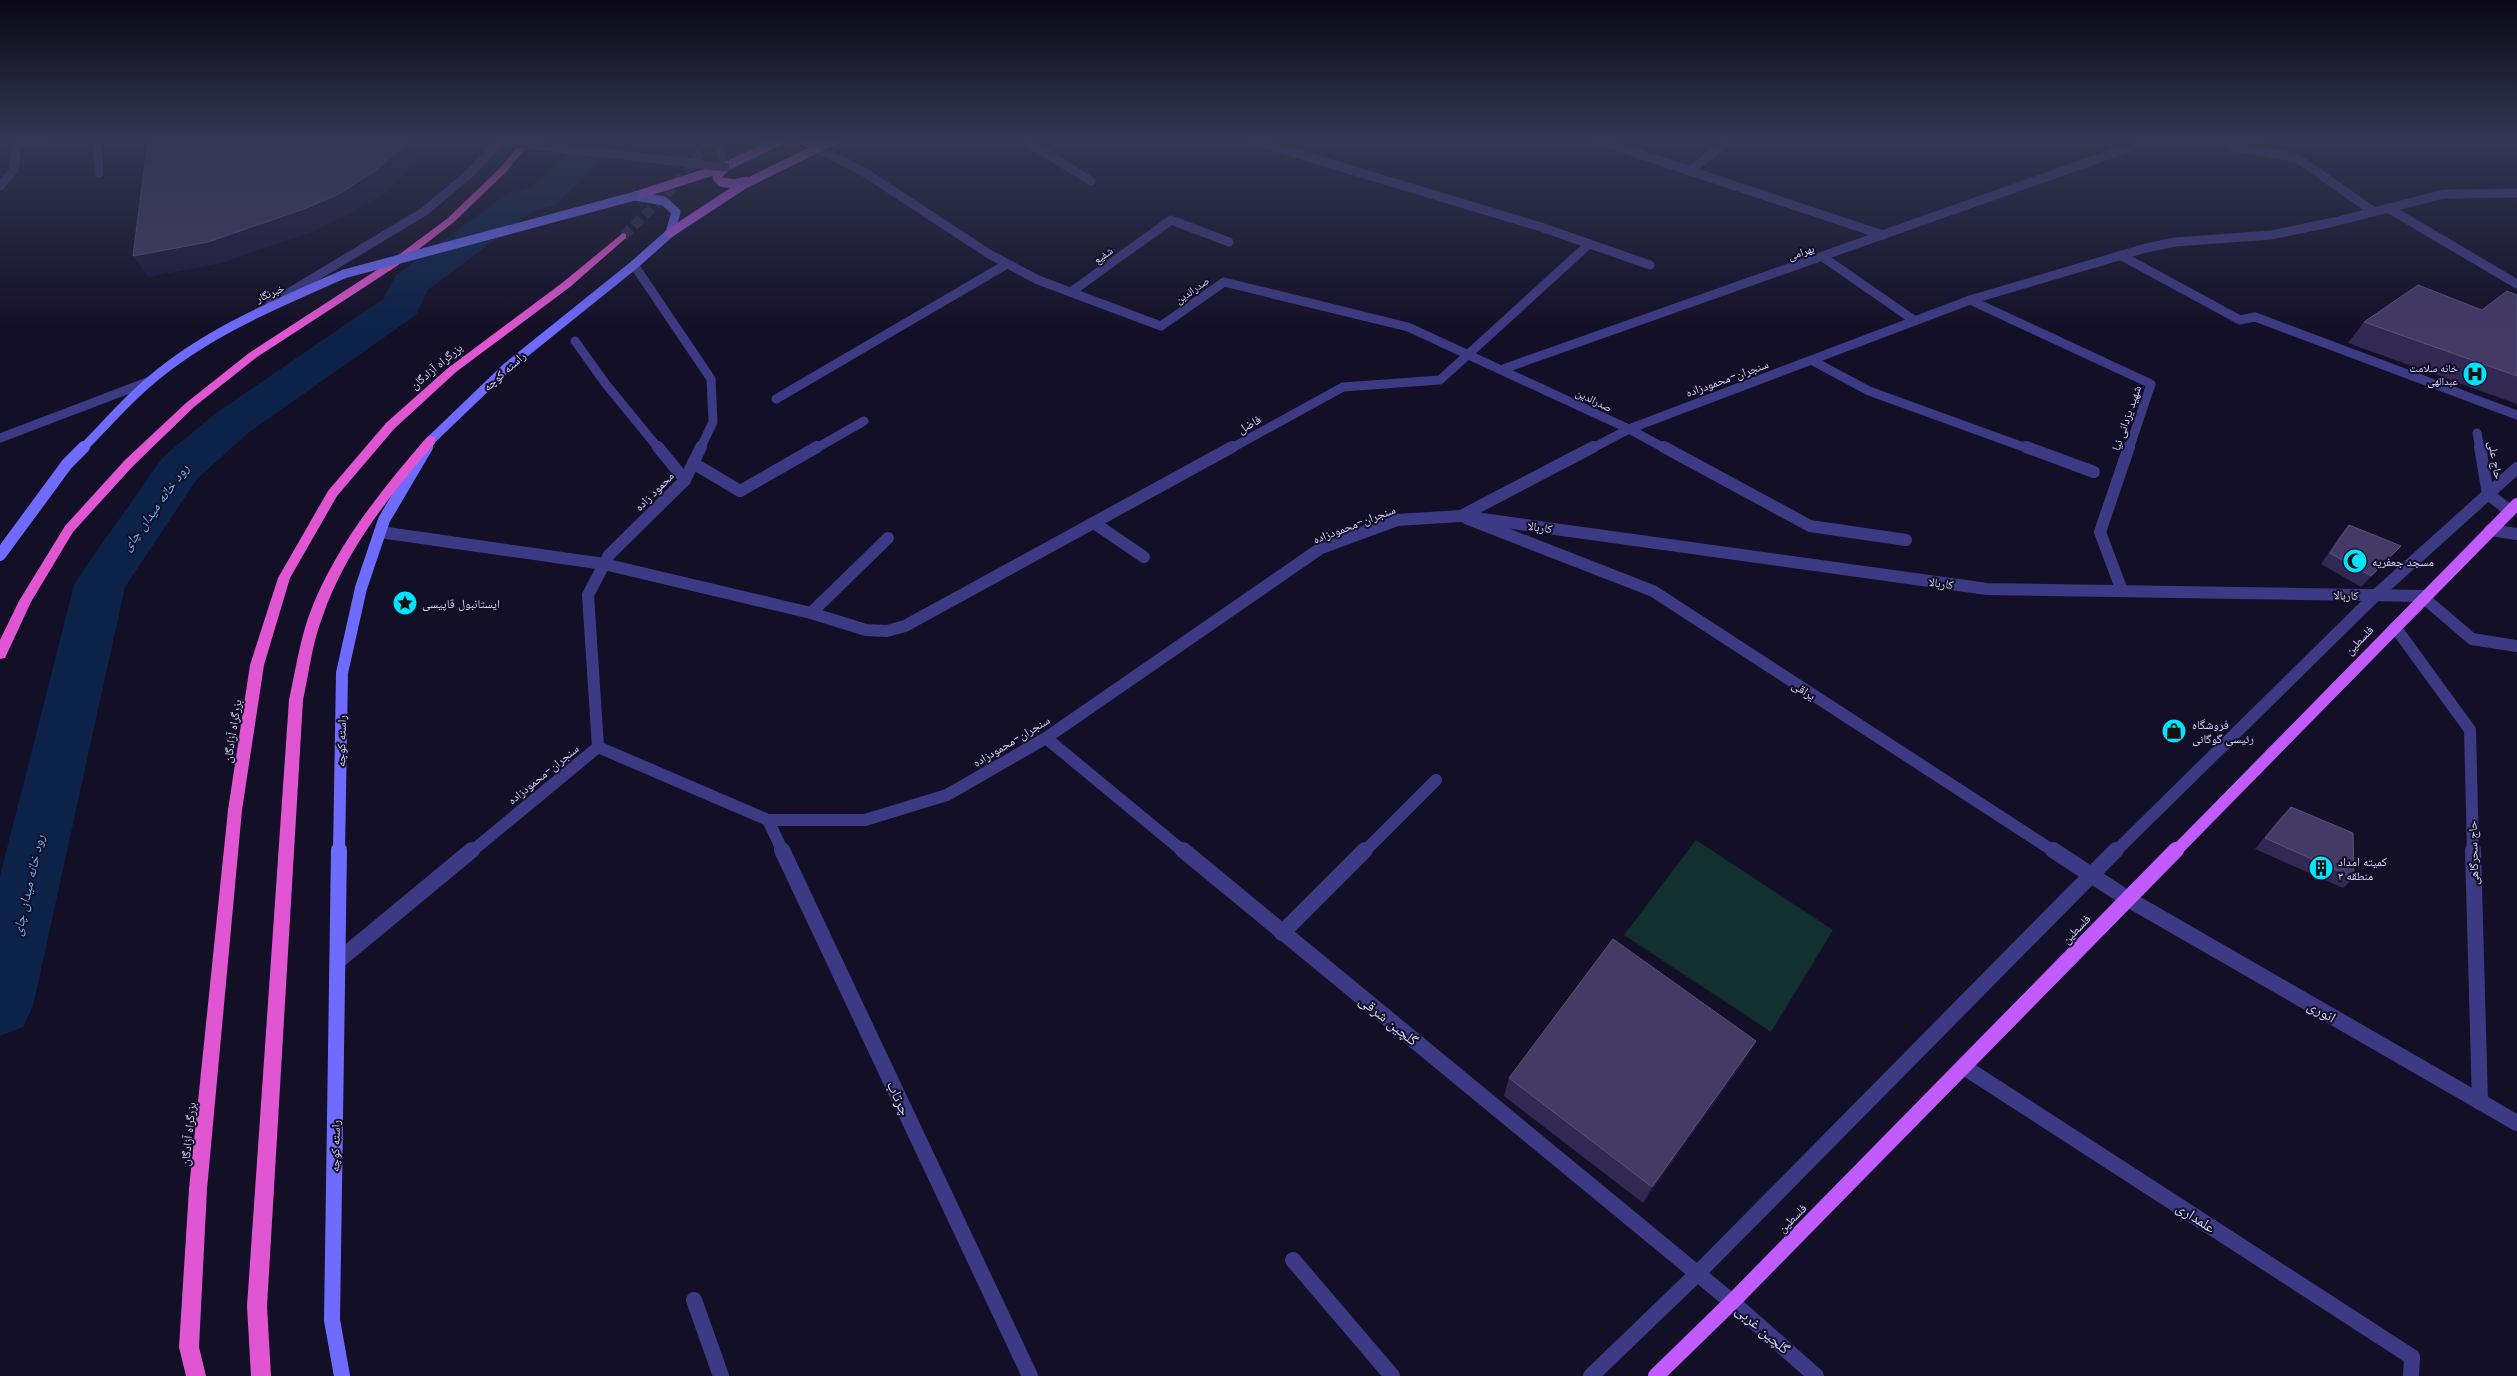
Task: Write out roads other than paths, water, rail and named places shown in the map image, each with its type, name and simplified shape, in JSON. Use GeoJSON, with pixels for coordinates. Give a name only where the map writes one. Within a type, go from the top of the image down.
{"type":"FeatureCollection","features":[{"type":"Feature","properties":{"kind":"highway"},"geometry":{"type":"LineString","coordinates":[[0,654],[25,602],[69,529],[129,463],[190,405],[253,355],[393,264],[451,220],[468,203]]}},
{"type":"Feature","properties":{"kind":"highway","name":"بزرگراه آزادگان"},"geometry":{"type":"LineString","coordinates":[[196,1376],[189,1347],[198,1189],[235,810],[257,665],[284,578],[332,494],[390,426],[452,370],[566,285],[623,236]]}},
{"type":"Feature","properties":{"kind":"highway"},"geometry":{"type":"LineString","coordinates":[[261,1376],[258,1306],[296,700],[315,618],[348,547],[376,504],[431,440]]}},
{"type":"Feature","properties":{"kind":"main road","name":"خبرنگار"},"geometry":{"type":"LineString","coordinates":[[0,555],[67,464],[150,381],[198,346],[255,313],[344,274],[608,203]]}},
{"type":"Feature","properties":{"kind":"main road"},"geometry":{"type":"LineString","coordinates":[[666,203],[676,212],[670,233]]}},
{"type":"Feature","properties":{"kind":"main road"},"geometry":{"type":"LineString","coordinates":[[670,233],[717,203]]}},
{"type":"Feature","properties":{"kind":"main road","name":"راسته کوچه"},"geometry":{"type":"LineString","coordinates":[[342,1376],[332,1320],[342,673],[361,588],[384,520],[431,440],[506,368],[634,265],[670,233]]}},
{"type":"Feature","properties":{"kind":"main road","name":"فلسطین"},"geometry":{"type":"LineString","coordinates":[[1656,1376],[1732,1302],[2490,530],[2514,508]]}},
{"type":"Feature","properties":{"kind":"street"},"geometry":{"type":"LineString","coordinates":[[255,313],[425,211],[434,203]]}},
{"type":"Feature","properties":{"kind":"street","name":"صدرالدین"},"geometry":{"type":"LineString","coordinates":[[912,203],[989,254],[1038,280],[1161,326],[1224,282],[1408,327],[1503,369],[1629,429],[1810,526],[1906,540]]}},
{"type":"Feature","properties":{"kind":"street"},"geometry":{"type":"LineString","coordinates":[[1462,203],[1541,227],[1588,245],[1650,265]]}},
{"type":"Feature","properties":{"kind":"street"},"geometry":{"type":"LineString","coordinates":[[1787,203],[1883,235]]}},
{"type":"Feature","properties":{"kind":"street","name":"بهرامی"},"geometry":{"type":"LineString","coordinates":[[1503,369],[1970,203]]}},
{"type":"Feature","properties":{"kind":"street"},"geometry":{"type":"LineString","coordinates":[[2361,203],[2374,212]]}},
{"type":"Feature","properties":{"kind":"street","name":"سنجران-محمودزاده"},"geometry":{"type":"LineString","coordinates":[[339,960],[598,747],[768,820],[865,820],[947,795],[1046,738],[1321,548],[1397,520],[1461,516],[1629,429],[1813,361],[1970,300],[2120,255],[2175,242],[2270,235],[2407,203]]}},
{"type":"Feature","properties":{"kind":"street"},"geometry":{"type":"LineString","coordinates":[[2388,208],[2517,284]]}},
{"type":"Feature","properties":{"kind":"street","name":"شفیع"},"geometry":{"type":"LineString","coordinates":[[1071,292],[1171,220],[1229,242]]}},
{"type":"Feature","properties":{"kind":"street","name":"فاضل"},"geometry":{"type":"LineString","coordinates":[[380,532],[604,564],[811,613],[866,630],[887,631],[905,626],[1343,387],[1440,380],[1588,245]]}},
{"type":"Feature","properties":{"kind":"street"},"geometry":{"type":"LineString","coordinates":[[2120,255],[2240,320],[2255,317],[2517,415]]}},
{"type":"Feature","properties":{"kind":"street"},"geometry":{"type":"LineString","coordinates":[[1823,256],[1915,321]]}},
{"type":"Feature","properties":{"kind":"street"},"geometry":{"type":"LineString","coordinates":[[776,399],[1006,264]]}},
{"type":"Feature","properties":{"kind":"street","name":"محمود زاده"},"geometry":{"type":"LineString","coordinates":[[598,747],[588,594],[609,554],[685,480],[714,422],[711,379],[634,265]]}},
{"type":"Feature","properties":{"kind":"street","name":"شهید یزدانی نیا"},"geometry":{"type":"LineString","coordinates":[[1970,300],[2151,384],[2100,532],[2122,591]]}},
{"type":"Feature","properties":{"kind":"street"},"geometry":{"type":"LineString","coordinates":[[575,341],[605,383],[685,480]]}},
{"type":"Feature","properties":{"kind":"street"},"geometry":{"type":"LineString","coordinates":[[1813,361],[1869,391],[2094,472]]}},
{"type":"Feature","properties":{"kind":"street"},"geometry":{"type":"LineString","coordinates":[[0,438],[150,381]]}},
{"type":"Feature","properties":{"kind":"street"},"geometry":{"type":"LineString","coordinates":[[693,464],[740,491],[864,421]]}},
{"type":"Feature","properties":{"kind":"street","name":"حاج علی"},"geometry":{"type":"LineString","coordinates":[[2477,432],[2488,494],[2514,508]]}},
{"type":"Feature","properties":{"kind":"street"},"geometry":{"type":"LineString","coordinates":[[1591,1376],[1697,1274],[2090,876],[2376,595],[2517,468]]}},
{"type":"Feature","properties":{"kind":"street","name":"کاربالا"},"geometry":{"type":"LineString","coordinates":[[1461,516],[1987,589],[2425,597]]}},
{"type":"Feature","properties":{"kind":"street","name":"یراقی"},"geometry":{"type":"LineString","coordinates":[[1461,516],[1653,592],[2128,899]]}},
{"type":"Feature","properties":{"kind":"street"},"geometry":{"type":"LineString","coordinates":[[1094,523],[1144,557]]}},
{"type":"Feature","properties":{"kind":"street"},"geometry":{"type":"LineString","coordinates":[[2490,530],[2517,534]]}},
{"type":"Feature","properties":{"kind":"street"},"geometry":{"type":"LineString","coordinates":[[811,613],[888,538]]}},
{"type":"Feature","properties":{"kind":"street"},"geometry":{"type":"LineString","coordinates":[[2425,597],[2472,639],[2517,646]]}},
{"type":"Feature","properties":{"kind":"street","name":"حاج سحرگاهی"},"geometry":{"type":"LineString","coordinates":[[2395,627],[2470,730],[2480,1102]]}},
{"type":"Feature","properties":{"kind":"street","name":"گلچین شرقی"},"geometry":{"type":"LineString","coordinates":[[1046,738],[1732,1302]]}},
{"type":"Feature","properties":{"kind":"street"},"geometry":{"type":"LineString","coordinates":[[1282,933],[1436,780]]}},
{"type":"Feature","properties":{"kind":"street","name":"چرتاب"},"geometry":{"type":"LineString","coordinates":[[768,820],[1030,1376]]}},
{"type":"Feature","properties":{"kind":"street","name":"انوری"},"geometry":{"type":"LineString","coordinates":[[2128,899],[2517,1122]]}},
{"type":"Feature","properties":{"kind":"street","name":"علمداری"},"geometry":{"type":"LineString","coordinates":[[1964,1067],[2412,1357],[2412,1376]]}},
{"type":"Feature","properties":{"kind":"street"},"geometry":{"type":"LineString","coordinates":[[1293,1260],[1392,1376]]}},
{"type":"Feature","properties":{"kind":"street"},"geometry":{"type":"LineString","coordinates":[[694,1300],[721,1376]]}},
{"type":"Feature","properties":{"kind":"street","name":"گلچین غربی"},"geometry":{"type":"LineString","coordinates":[[1732,1302],[1816,1376]]}},
{"type":"Feature","properties":{"kind":"waterway","name":"رود خانه میدان چای"},"geometry":{"type":"LineString","coordinates":[[0,1006],[100,585],[180,468],[232,423],[401,306],[410,284],[518,203]]}},
{"type":"Feature","properties":{"kind":"tunnel"},"geometry":{"type":"LineString","coordinates":[[623,236],[657,203]]}},
{"type":"Feature","properties":{"kind":"place","name":"خانه سلامت عبدالهی"},"geometry":{"type":"Point","coordinates":[2475,374]}},
{"type":"Feature","properties":{"kind":"place","name":"مسجد جعفریه"},"geometry":{"type":"Point","coordinates":[2355,561]}},
{"type":"Feature","properties":{"kind":"place","name":"ایستانبول قاپیسی"},"geometry":{"type":"Point","coordinates":[405,603]}},
{"type":"Feature","properties":{"kind":"place","name":"فروشگاه رئیسی گوگانی"},"geometry":{"type":"Point","coordinates":[2174,731]}},
{"type":"Feature","properties":{"kind":"place","name":"کمیته امداد منطقه ۳"},"geometry":{"type":"Point","coordinates":[2321,868]}}]}
